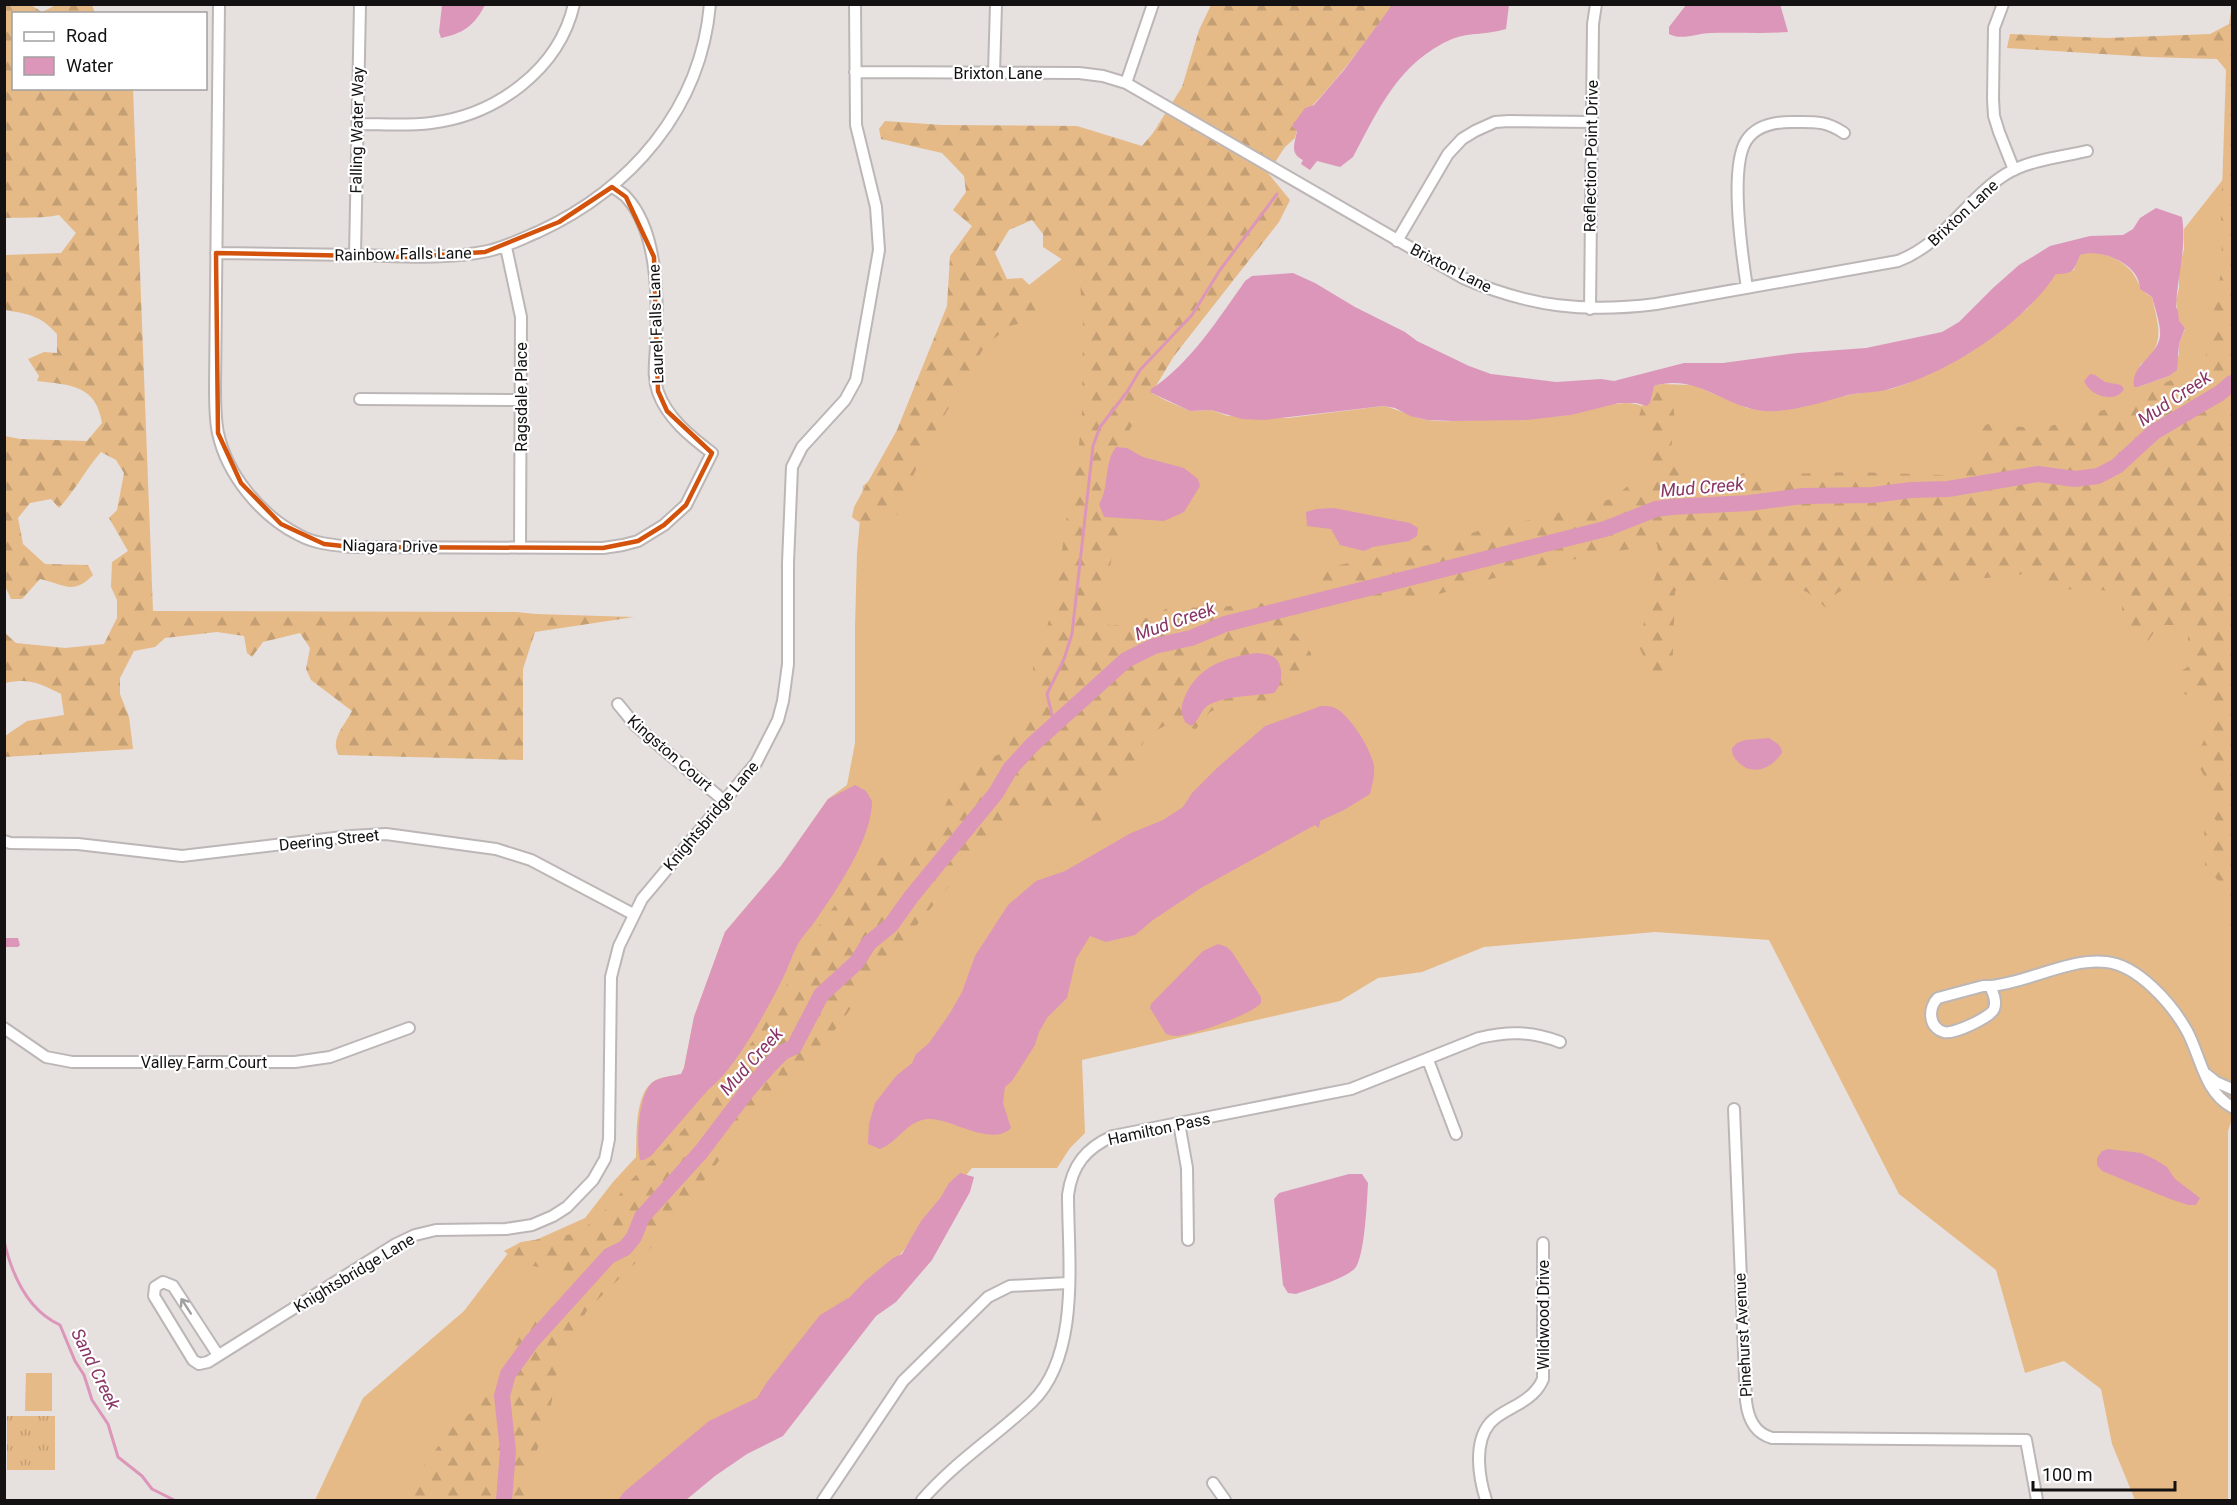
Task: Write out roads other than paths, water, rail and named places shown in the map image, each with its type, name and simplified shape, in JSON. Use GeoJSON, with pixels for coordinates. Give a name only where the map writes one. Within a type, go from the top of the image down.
{"type":"FeatureCollection","features":[{"type":"Feature","properties":{"kind":"street","name":"Niagara Drive"},"geometry":{"type":"LineString","coordinates":[[219,4],[214,387],[218,433],[226,458],[241,483],[260,506],[300,536],[324,544],[352,547],[603,548],[638,541],[664,525],[686,505],[712,453]]}},
{"type":"Feature","properties":{"kind":"street","name":"Falling Water Way"},"geometry":{"type":"LineString","coordinates":[[355,255],[360,4]]}},
{"type":"Feature","properties":{"kind":"street"},"geometry":{"type":"LineString","coordinates":[[358,124],[429,124],[459,118],[487,108],[513,92],[537,72],[566,29],[574,4]]}},
{"type":"Feature","properties":{"kind":"street","name":"Rainbow Falls Lane"},"geometry":{"type":"LineString","coordinates":[[216,253],[446,255],[485,252],[506,247],[560,222],[595,201],[629,172],[677,110],[694,77],[711,4]]}},
{"type":"Feature","properties":{"kind":"street","name":"Knightsbridge Lane"},"geometry":{"type":"LineString","coordinates":[[218,1355],[173,1286],[163,1282],[155,1287],[154,1296],[193,1360],[199,1364],[208,1362],[396,1244],[415,1235],[436,1230],[532,1225],[553,1216],[578,1198],[601,1166],[608,1148],[610,1128],[611,977],[619,946],[633,914],[657,880],[756,763],[770,738],[783,701],[788,664],[788,564],[792,467],[802,447],[845,400],[856,380],[879,250],[876,207],[856,125],[855,4]]}},
{"type":"Feature","properties":{"kind":"street"},"geometry":{"type":"LineString","coordinates":[[994,73],[996,4]]}},
{"type":"Feature","properties":{"kind":"street"},"geometry":{"type":"LineString","coordinates":[[1126,83],[1153,4]]}},
{"type":"Feature","properties":{"kind":"street","name":"Reflection Point Drive"},"geometry":{"type":"LineString","coordinates":[[1590,309],[1591,122],[1593,24],[1596,4]]}},
{"type":"Feature","properties":{"kind":"street"},"geometry":{"type":"LineString","coordinates":[[2003,4],[1994,28],[1994,116],[2014,170]]}},
{"type":"Feature","properties":{"kind":"street","name":"Brixton Lane"},"geometry":{"type":"LineString","coordinates":[[855,72],[1079,73],[1103,76],[1126,83],[1463,278],[1489,289],[1540,303],[1590,309],[1628,307],[1747,288],[1880,265],[1911,256],[1932,243],[1992,185],[2014,170],[2026,165],[2087,151]]}},
{"type":"Feature","properties":{"kind":"street"},"geometry":{"type":"LineString","coordinates":[[1397,241],[1448,154],[1462,139],[1475,130],[1495,122],[1509,121],[1591,122]]}},
{"type":"Feature","properties":{"kind":"street"},"geometry":{"type":"LineString","coordinates":[[1747,288],[1738,226],[1739,161],[1745,142],[1756,130],[1778,122],[1827,123],[1844,133]]}},
{"type":"Feature","properties":{"kind":"street","name":"Laurel Falls Lane"},"geometry":{"type":"LineString","coordinates":[[612,187],[626,197],[638,215],[654,257],[657,342],[654,369],[658,391],[667,411],[696,441],[712,453]]}},
{"type":"Feature","properties":{"kind":"street","name":"Ragsdale Place"},"geometry":{"type":"LineString","coordinates":[[506,247],[521,317],[520,548]]}},
{"type":"Feature","properties":{"kind":"street"},"geometry":{"type":"LineString","coordinates":[[360,399],[522,400]]}},
{"type":"Feature","properties":{"kind":"street","name":"Kingston Court"},"geometry":{"type":"LineString","coordinates":[[618,704],[636,726],[723,800]]}},
{"type":"Feature","properties":{"kind":"street","name":"Deering Street"},"geometry":{"type":"LineString","coordinates":[[6,844],[78,844],[182,856],[386,834],[464,844],[518,855],[633,914]]}},
{"type":"Feature","properties":{"kind":"street"},"geometry":{"type":"LineString","coordinates":[[1990,986],[1995,1006],[1990,1015],[1948,1033],[1935,1026],[1931,1012],[1938,998],[1977,986],[1990,986],[2088,963],[2107,962],[2127,968],[2144,980],[2179,1019],[2188,1033],[2195,1055],[2216,1095],[2232,1107]]}},
{"type":"Feature","properties":{"kind":"street","name":"Valley Farm Court"},"geometry":{"type":"LineString","coordinates":[[4,1028],[46,1057],[72,1062],[303,1061],[330,1057],[409,1028]]}},
{"type":"Feature","properties":{"kind":"street","name":"Hamilton Pass"},"geometry":{"type":"LineString","coordinates":[[922,1500],[956,1464],[1034,1400],[1047,1382],[1063,1347],[1067,1320],[1070,1180],[1076,1165],[1084,1154],[1098,1143],[1113,1136],[1351,1089],[1479,1038],[1506,1033],[1543,1035],[1560,1042]]}},
{"type":"Feature","properties":{"kind":"street"},"geometry":{"type":"LineString","coordinates":[[1428,1060],[1456,1134]]}},
{"type":"Feature","properties":{"kind":"street"},"geometry":{"type":"LineString","coordinates":[[2206,1074],[2216,1082],[2232,1089]]}},
{"type":"Feature","properties":{"kind":"street","name":"Pinehurst Avenue"},"geometry":{"type":"LineString","coordinates":[[1734,1109],[1746,1401],[1750,1418],[1760,1433],[1772,1438],[2026,1440],[2037,1500]]}},
{"type":"Feature","properties":{"kind":"street"},"geometry":{"type":"LineString","coordinates":[[1179,1123],[1187,1168],[1188,1240]]}},
{"type":"Feature","properties":{"kind":"street","name":"Wildwood Drive"},"geometry":{"type":"LineString","coordinates":[[1486,1500],[1480,1458],[1480,1447],[1485,1430],[1496,1418],[1533,1394],[1543,1379],[1543,1243]]}},
{"type":"Feature","properties":{"kind":"street"},"geometry":{"type":"LineString","coordinates":[[823,1500],[903,1381],[988,1297],[1010,1286],[1068,1283]]}},
{"type":"Feature","properties":{"kind":"street"},"geometry":{"type":"LineString","coordinates":[[1213,1483],[1225,1500]]}},
{"type":"Feature","properties":{"kind":"water"},"geometry":{"type":"Polygon","coordinates":[[[442,4],[485,5],[467,28],[441,38],[439,32],[442,4]]]}},
{"type":"Feature","properties":{"kind":"water"},"geometry":{"type":"Polygon","coordinates":[[[1393,4],[1509,5],[1506,29],[1452,39],[1434,49],[1404,74],[1381,105],[1353,157],[1340,167],[1317,161],[1310,170],[1301,164],[1303,160],[1294,151],[1297,131],[1292,126],[1305,108],[1314,105],[1344,70],[1393,4]]]}},
{"type":"Feature","properties":{"kind":"water"},"geometry":{"type":"Polygon","coordinates":[[[1780,4],[1788,32],[1711,33],[1684,37],[1669,34],[1669,27],[1686,5],[1780,4]]]}},
{"type":"Feature","properties":{"kind":"water"},"geometry":{"type":"Polygon","coordinates":[[[2156,208],[2182,217],[2183,251],[2176,307],[2179,321],[2185,328],[2179,344],[2177,370],[2169,376],[2138,387],[2134,387],[2136,373],[2155,349],[2160,336],[2159,322],[2152,297],[2140,289],[2134,272],[2127,265],[2108,256],[2089,253],[2080,255],[2075,268],[2070,272],[2056,274],[2025,311],[2005,328],[1984,344],[1938,370],[1888,390],[1848,395],[1783,410],[1763,411],[1749,408],[1697,387],[1669,383],[1654,386],[1650,403],[1647,406],[1636,403],[1619,403],[1571,415],[1527,420],[1427,420],[1383,406],[1264,420],[1242,419],[1211,410],[1190,411],[1150,392],[1190,354],[1245,281],[1252,276],[1293,273],[1405,332],[1417,341],[1491,374],[1556,382],[1601,379],[1614,381],[1684,363],[1723,363],[1797,353],[1866,348],[1942,332],[1959,322],[2019,265],[2050,246],[2090,236],[2123,235],[2133,229],[2140,218],[2156,208]]]}},
{"type":"Feature","properties":{"kind":"water"},"geometry":{"type":"Polygon","coordinates":[[[2090,374],[2105,382],[2121,385],[2124,389],[2115,396],[2096,394],[2084,381],[2090,374]]]}},
{"type":"Feature","properties":{"kind":"water"},"geometry":{"type":"Polygon","coordinates":[[[1116,447],[1127,448],[1143,457],[1184,468],[1198,479],[1200,486],[1184,512],[1164,521],[1104,517],[1099,504],[1109,461],[1116,447]]]}},
{"type":"Feature","properties":{"kind":"water"},"geometry":{"type":"Polygon","coordinates":[[[1334,508],[1410,523],[1418,528],[1417,536],[1409,541],[1373,547],[1364,551],[1340,545],[1331,529],[1307,526],[1306,512],[1334,508]]]}},
{"type":"Feature","properties":{"kind":"water"},"geometry":{"type":"Polygon","coordinates":[[[1257,653],[1273,657],[1281,668],[1279,686],[1274,693],[1212,703],[1202,711],[1191,726],[1185,722],[1182,713],[1184,699],[1189,688],[1204,671],[1234,657],[1257,653]]]}},
{"type":"Feature","properties":{"kind":"water"},"geometry":{"type":"Polygon","coordinates":[[[1321,706],[1333,707],[1341,712],[1364,742],[1374,766],[1370,794],[1320,821],[1319,828],[1315,825],[1201,888],[1135,935],[1106,942],[1090,936],[1076,959],[1067,998],[1047,1018],[1035,1045],[1012,1081],[1005,1087],[1003,1103],[1011,1128],[994,1135],[983,1134],[931,1119],[916,1122],[887,1146],[880,1149],[868,1144],[869,1124],[875,1103],[896,1076],[912,1063],[916,1054],[929,1043],[950,1013],[962,992],[975,956],[1008,905],[1036,881],[1065,871],[1131,833],[1163,820],[1183,807],[1192,793],[1217,768],[1265,726],[1321,706]]]}},
{"type":"Feature","properties":{"kind":"water"},"geometry":{"type":"Polygon","coordinates":[[[1769,738],[1776,742],[1782,753],[1767,767],[1749,769],[1737,761],[1732,748],[1737,743],[1769,738]]]}},
{"type":"Feature","properties":{"kind":"water"},"geometry":{"type":"Polygon","coordinates":[[[855,785],[866,791],[872,801],[866,831],[843,879],[799,943],[776,993],[739,1055],[651,1156],[640,1160],[638,1131],[644,1096],[653,1082],[681,1074],[684,1068],[694,1017],[725,932],[781,866],[828,799],[855,785]]]}},
{"type":"Feature","properties":{"kind":"water"},"geometry":{"type":"Polygon","coordinates":[[[4,938],[18,938],[20,945],[5,947],[4,938]]]}},
{"type":"Feature","properties":{"kind":"water"},"geometry":{"type":"Polygon","coordinates":[[[1218,944],[1227,947],[1232,952],[1261,997],[1261,1003],[1246,1013],[1207,1028],[1184,1035],[1166,1034],[1150,1008],[1151,1004],[1203,951],[1218,944]]]}},
{"type":"Feature","properties":{"kind":"water"},"geometry":{"type":"Polygon","coordinates":[[[2108,1149],[2141,1153],[2167,1167],[2175,1179],[2200,1198],[2196,1205],[2170,1199],[2102,1171],[2097,1165],[2097,1158],[2102,1151],[2108,1149]]]}},
{"type":"Feature","properties":{"kind":"water"},"geometry":{"type":"Polygon","coordinates":[[[960,1173],[974,1177],[970,1192],[932,1260],[896,1302],[876,1316],[783,1436],[747,1454],[686,1500],[618,1500],[624,1492],[709,1421],[757,1398],[820,1315],[850,1297],[865,1281],[893,1258],[902,1254],[921,1221],[941,1197],[949,1183],[960,1173]]]}},
{"type":"Feature","properties":{"kind":"water"},"geometry":{"type":"Polygon","coordinates":[[[1349,1174],[1362,1174],[1368,1183],[1363,1239],[1356,1267],[1328,1283],[1296,1294],[1288,1293],[1283,1285],[1274,1199],[1279,1193],[1349,1174]]]}},
{"type":"Feature","properties":{"kind":"waterway"},"geometry":{"type":"LineString","coordinates":[[1054,723],[1047,694],[1064,659],[1072,634],[1093,446],[1100,427],[1127,392],[1140,370],[1192,315],[1220,270],[1277,194]]}},
{"type":"Feature","properties":{"kind":"waterway","name":"Mud Creek"},"geometry":{"type":"LineString","coordinates":[[504,1500],[508,1451],[502,1396],[508,1374],[532,1341],[609,1256],[625,1248],[634,1237],[642,1217],[701,1152],[748,1090],[783,1052],[794,1047],[821,995],[857,962],[869,943],[891,925],[996,793],[1010,769],[1032,745],[1126,660],[1154,646],[1191,638],[1225,624],[1605,529],[1656,509],[1749,503],[1803,496],[1873,495],[1911,490],[1948,489],[2038,474],[2075,479],[2098,476],[2117,466],[2154,432],[2220,393],[2232,383]]}},
{"type":"Feature","properties":{"kind":"waterway","name":"Sand Creek"},"geometry":{"type":"LineString","coordinates":[[4,1241],[11,1266],[30,1301],[38,1310],[60,1325],[75,1361],[84,1375],[92,1400],[108,1424],[118,1457],[142,1476],[152,1489],[174,1500]]}}]}
